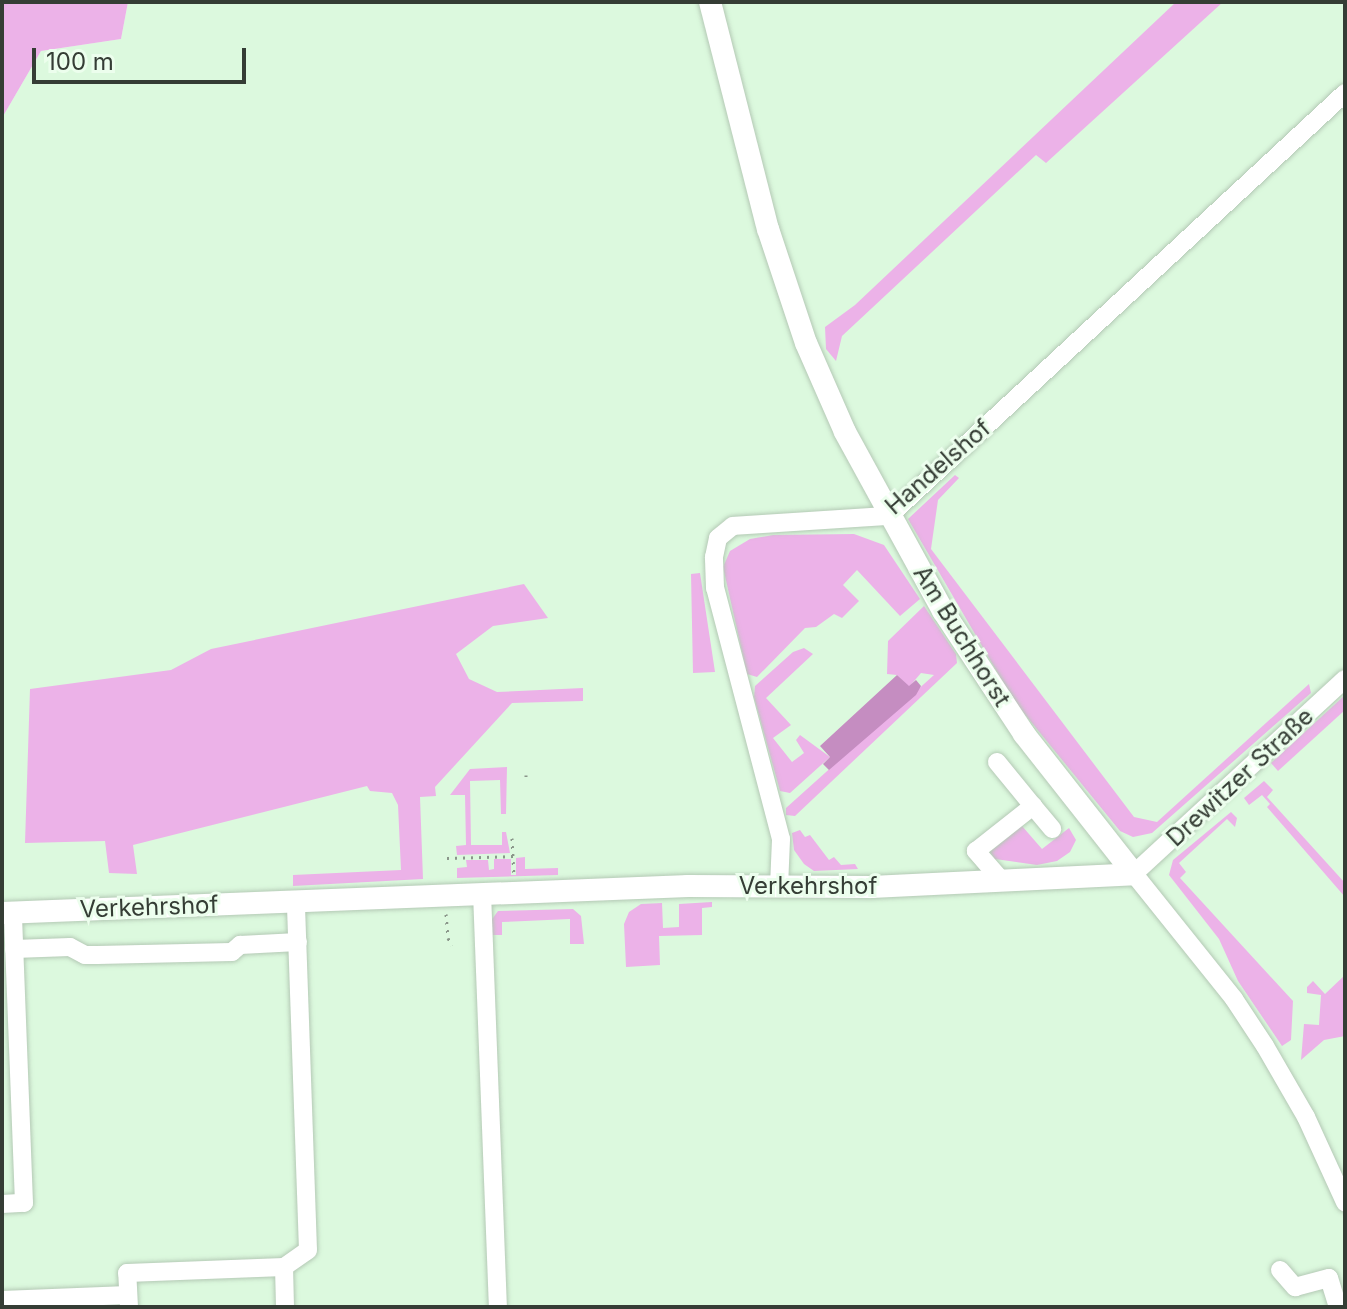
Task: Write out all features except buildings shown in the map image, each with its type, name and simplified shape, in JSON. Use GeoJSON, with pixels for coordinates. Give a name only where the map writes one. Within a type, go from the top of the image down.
{"type":"FeatureCollection","features":[{"type":"Feature","properties":{"kind":"main road","name":"Am Buchhorst"},"geometry":{"type":"LineString","coordinates":[[710,2],[764,214],[790,297],[825,390],[889,516],[943,611],[1024,734],[1134,874]]}},
{"type":"Feature","properties":{"kind":"main road","name":"Verkehrshof"},"geometry":{"type":"LineString","coordinates":[[8,913],[482,893],[720,885],[779,887],[1002,881],[1134,874]]}},
{"type":"Feature","properties":{"kind":"street","name":"Handelshof"},"geometry":{"type":"LineString","coordinates":[[779,887],[781,839],[715,588],[714,557],[718,538],[733,526],[889,516],[1345,93]]}},
{"type":"Feature","properties":{"kind":"street","name":"Drewitzer Straße"},"geometry":{"type":"LineString","coordinates":[[1134,874],[1345,679]]}},
{"type":"Feature","properties":{"kind":"street"},"geometry":{"type":"LineString","coordinates":[[997,762],[1052,829]]}},
{"type":"Feature","properties":{"kind":"street"},"geometry":{"type":"LineString","coordinates":[[1002,881],[976,851],[1033,806]]}},
{"type":"Feature","properties":{"kind":"street","name":"Am Buchhorst"},"geometry":{"type":"LineString","coordinates":[[1134,874],[1225,987],[1265,1046],[1306,1117],[1345,1202]]}},
{"type":"Feature","properties":{"kind":"street"},"geometry":{"type":"LineString","coordinates":[[482,893],[498,1307]]}},
{"type":"Feature","properties":{"kind":"street"},"geometry":{"type":"LineString","coordinates":[[2,1300],[128,1301],[127,1273],[284,1267],[308,1250],[296,901]]}},
{"type":"Feature","properties":{"kind":"street"},"geometry":{"type":"LineString","coordinates":[[2,1204],[24,1203],[10,1046],[14,949],[8,913]]}},
{"type":"Feature","properties":{"kind":"street"},"geometry":{"type":"LineString","coordinates":[[14,949],[70,947],[85,955],[232,952],[240,945],[298,942]]}},
{"type":"Feature","properties":{"kind":"street"},"geometry":{"type":"LineString","coordinates":[[284,1267],[285,1307]]}},
{"type":"Feature","properties":{"kind":"street"},"geometry":{"type":"LineString","coordinates":[[1280,1270],[1295,1287],[1329,1278],[1338,1307]]}},
{"type":"Feature","properties":{"kind":"path"},"geometry":{"type":"LineString","coordinates":[[512,838],[515,892]]}},
{"type":"Feature","properties":{"kind":"path"},"geometry":{"type":"LineString","coordinates":[[447,858],[513,856]]}},
{"type":"Feature","properties":{"kind":"path"},"geometry":{"type":"LineString","coordinates":[[445,895],[448,938],[452,945]]}},
{"type":"Feature","properties":{"kind":"shaded area"},"geometry":{"type":"Polygon","coordinates":[[[2,2],[128,2],[121,39],[41,51],[2,118],[2,2]]]}},
{"type":"Feature","properties":{"kind":"shaded area"},"geometry":{"type":"Polygon","coordinates":[[[128,2],[1345,2],[1345,1307],[2,1307],[2,118],[41,51],[121,39],[128,2]]]}},
{"type":"Feature","properties":{"kind":"shaded area"},"geometry":{"type":"Polygon","coordinates":[[[1176,2],[1223,2],[1046,163],[1036,155],[842,336],[836,361],[826,349],[825,327],[855,305],[1176,2]]]}},
{"type":"Feature","properties":{"kind":"shaded area"},"geometry":{"type":"Polygon","coordinates":[[[955,475],[959,478],[938,500],[931,549],[1134,817],[1157,822],[1309,684],[1311,693],[1152,833],[1133,837],[1120,831],[1014,701],[908,519],[955,475]]]}},
{"type":"Feature","properties":{"kind":"shaded area"},"geometry":{"type":"Polygon","coordinates":[[[854,534],[884,545],[920,599],[900,616],[857,570],[843,585],[859,601],[842,618],[834,614],[816,627],[805,628],[757,677],[747,674],[723,567],[730,551],[750,539],[773,535],[854,534]]]}},
{"type":"Feature","properties":{"kind":"shaded area"},"geometry":{"type":"Polygon","coordinates":[[[700,573],[715,672],[693,673],[691,574],[700,573]]]}},
{"type":"Feature","properties":{"kind":"shaded area"},"geometry":{"type":"Polygon","coordinates":[[[524,584],[548,618],[493,626],[456,654],[469,679],[497,692],[583,688],[583,701],[512,703],[435,787],[436,796],[420,797],[423,879],[293,886],[293,875],[401,870],[398,805],[392,793],[370,791],[367,786],[133,845],[137,874],[109,873],[105,841],[25,843],[30,689],[171,670],[211,649],[524,584]]]}},
{"type":"Feature","properties":{"kind":"shaded area"},"geometry":{"type":"Polygon","coordinates":[[[924,606],[956,654],[957,663],[795,816],[786,815],[786,808],[934,675],[921,673],[909,687],[897,675],[887,674],[888,641],[924,606]]]}},
{"type":"Feature","properties":{"kind":"shaded area"},"geometry":{"type":"Polygon","coordinates":[[[804,648],[813,654],[766,698],[791,725],[773,738],[792,762],[804,753],[796,740],[800,735],[830,757],[790,793],[780,791],[754,697],[755,686],[793,652],[804,648]]]}},
{"type":"Feature","properties":{"kind":"shaded area"},"geometry":{"type":"Polygon","coordinates":[[[897,675],[909,686],[916,680],[921,686],[916,695],[829,770],[823,764],[830,757],[820,746],[897,675]]]}},
{"type":"Feature","properties":{"kind":"shaded area"},"geometry":{"type":"Polygon","coordinates":[[[1345,695],[1345,710],[1278,771],[1271,763],[1345,695]]]}},
{"type":"Feature","properties":{"kind":"shaded area"},"geometry":{"type":"Polygon","coordinates":[[[507,767],[506,814],[501,814],[500,780],[470,781],[471,845],[502,845],[502,832],[506,832],[510,853],[457,855],[456,846],[466,845],[465,795],[450,795],[470,769],[507,767]]]}},
{"type":"Feature","properties":{"kind":"shaded area"},"geometry":{"type":"Polygon","coordinates":[[[1264,781],[1273,790],[1267,797],[1345,883],[1345,897],[1267,807],[1270,804],[1262,795],[1249,805],[1244,798],[1264,781]]]}},
{"type":"Feature","properties":{"kind":"shaded area"},"geometry":{"type":"Polygon","coordinates":[[[1231,812],[1237,818],[1235,827],[1227,819],[1179,863],[1186,872],[1180,878],[1293,1001],[1291,1040],[1282,1046],[1238,981],[1219,939],[1169,875],[1173,860],[1231,812]]]}},
{"type":"Feature","properties":{"kind":"shaded area"},"geometry":{"type":"Polygon","coordinates":[[[1022,826],[1042,849],[1069,828],[1076,840],[1070,852],[1057,861],[1037,865],[995,859],[990,852],[1022,826]]]}},
{"type":"Feature","properties":{"kind":"shaded area"},"geometry":{"type":"Polygon","coordinates":[[[800,830],[805,837],[810,835],[829,860],[834,857],[841,865],[855,864],[858,869],[814,871],[804,864],[794,850],[792,833],[800,830]]]}},
{"type":"Feature","properties":{"kind":"shaded area"},"geometry":{"type":"Polygon","coordinates":[[[525,857],[525,869],[558,868],[558,875],[457,878],[457,868],[467,867],[466,860],[488,860],[489,870],[494,869],[494,859],[511,859],[511,875],[516,875],[516,858],[525,857]]]}},
{"type":"Feature","properties":{"kind":"shaded area"},"geometry":{"type":"Polygon","coordinates":[[[712,902],[712,907],[702,908],[702,935],[659,936],[660,965],[626,967],[624,924],[629,912],[641,904],[662,903],[663,928],[679,927],[679,904],[712,902]]]}},
{"type":"Feature","properties":{"kind":"shaded area"},"geometry":{"type":"Polygon","coordinates":[[[573,909],[581,916],[584,944],[570,944],[570,919],[502,922],[502,935],[491,935],[490,922],[498,911],[573,909]]]}},
{"type":"Feature","properties":{"kind":"shaded area"},"geometry":{"type":"Polygon","coordinates":[[[1345,975],[1345,1036],[1324,1040],[1301,1060],[1304,1024],[1319,1025],[1321,995],[1307,993],[1307,987],[1313,981],[1325,994],[1345,975]]]}}]}
